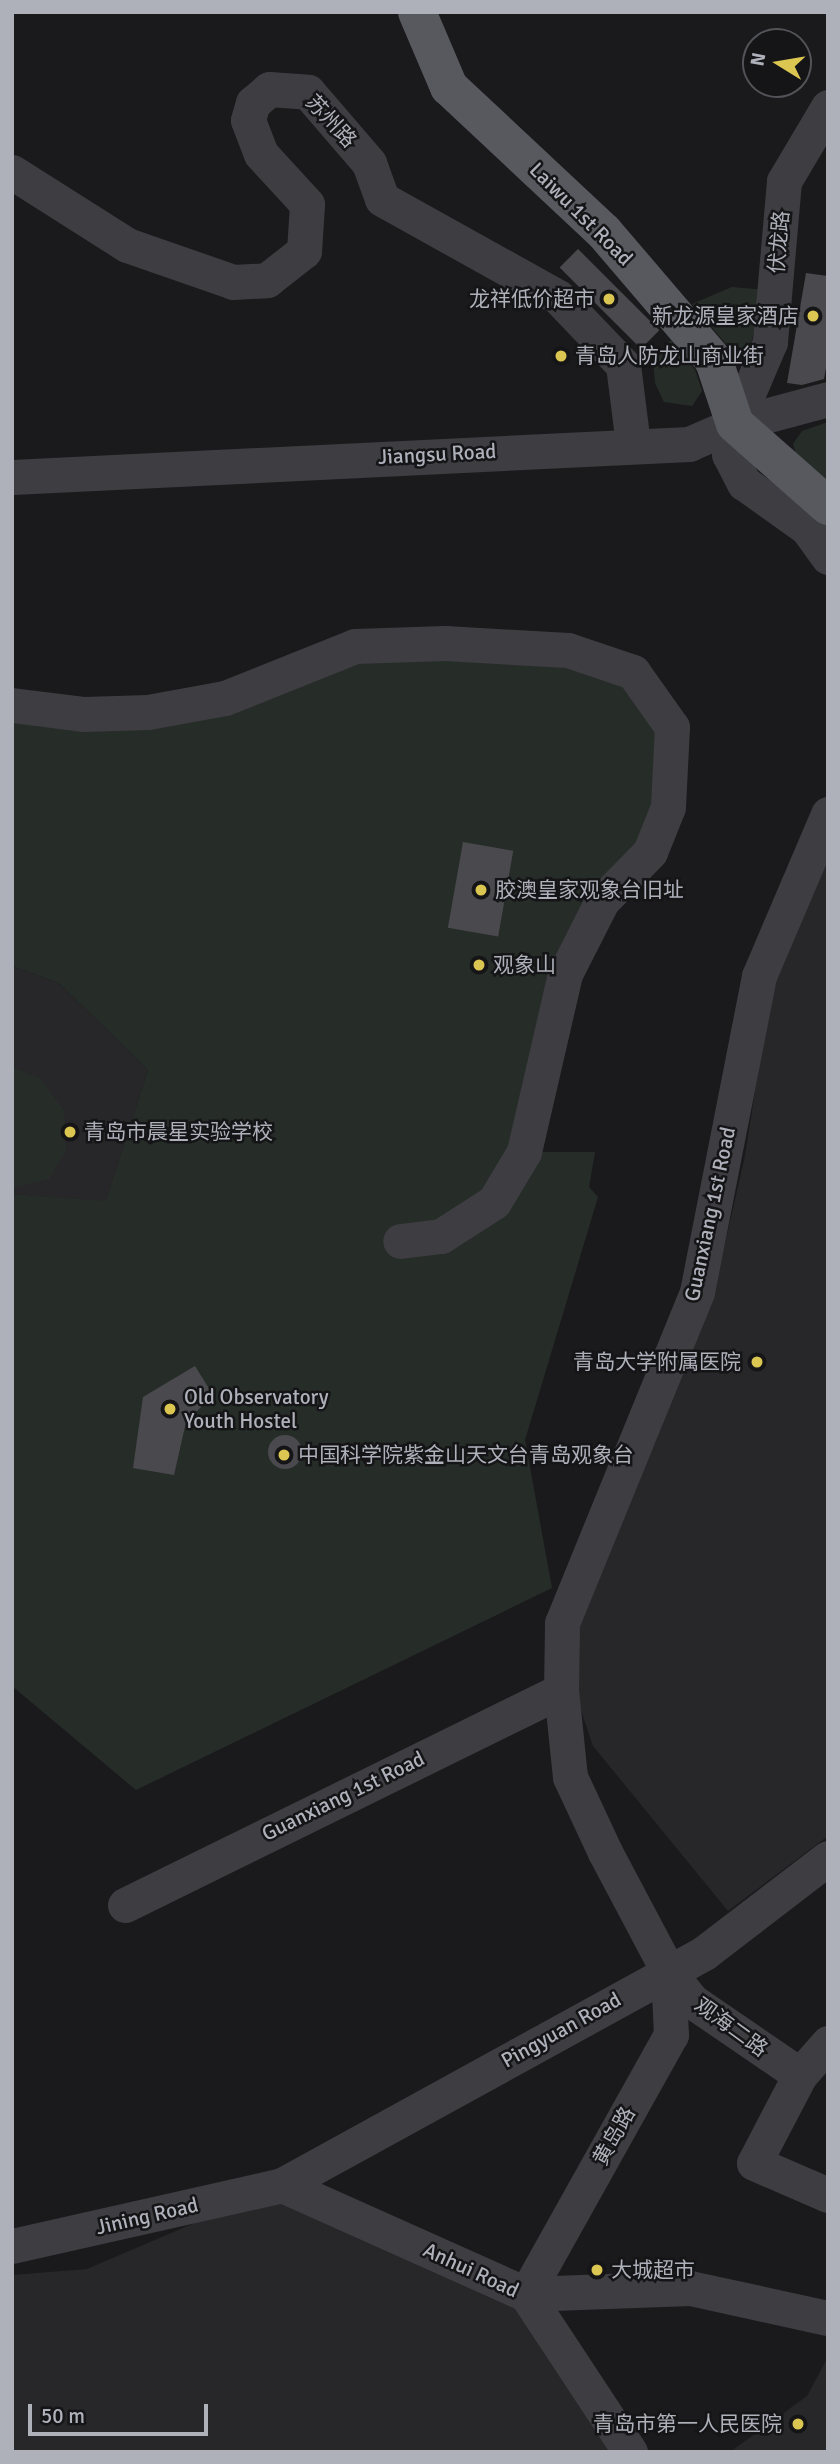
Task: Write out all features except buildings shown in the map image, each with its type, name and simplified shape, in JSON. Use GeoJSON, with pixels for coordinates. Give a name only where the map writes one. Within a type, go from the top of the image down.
{"type":"FeatureCollection","features":[{"type":"Feature","properties":{"kind":"main road","name":"Laiwu 1st Road"},"geometry":{"type":"LineString","coordinates":[[418,12],[449,87],[604,232],[714,361],[735,424]]}},
{"type":"Feature","properties":{"kind":"main road"},"geometry":{"type":"LineString","coordinates":[[735,424],[828,506]]}},
{"type":"Feature","properties":{"kind":"street","name":"苏州路"},"geometry":{"type":"LineString","coordinates":[[12,172],[127,245],[233,282],[267,280],[304,251],[307,204],[261,154],[248,120],[254,103],[269,89],[308,92],[369,163],[382,199],[558,297],[623,365],[633,444]]}},
{"type":"Feature","properties":{"kind":"street","name":"伏龙路"},"geometry":{"type":"LineString","coordinates":[[735,424],[770,342],[784,181],[828,107]]}},
{"type":"Feature","properties":{"kind":"street","name":"Jiangsu Road"},"geometry":{"type":"LineString","coordinates":[[12,477],[633,444],[689,444],[735,424],[828,399]]}},
{"type":"Feature","properties":{"kind":"street"},"geometry":{"type":"LineString","coordinates":[[735,424],[729,454],[744,483],[807,528],[828,557]]}},
{"type":"Feature","properties":{"kind":"street"},"geometry":{"type":"LineString","coordinates":[[12,705],[84,714],[148,712],[225,698],[355,646],[446,643],[568,650],[633,672],[672,727],[664,818],[650,852],[602,901],[565,974],[524,1152],[494,1202],[440,1236],[400,1241]]}},
{"type":"Feature","properties":{"kind":"street","name":"Guanxiang 1st Road"},"geometry":{"type":"LineString","coordinates":[[668,1971],[570,1777],[561,1690],[562,1623],[697,1292],[759,976],[828,814]]}},
{"type":"Feature","properties":{"kind":"street","name":"Guanxiang 1st Road"},"geometry":{"type":"LineString","coordinates":[[125,1905],[561,1690]]}},
{"type":"Feature","properties":{"kind":"street","name":"Pingyuan Road"},"geometry":{"type":"LineString","coordinates":[[282,2186],[704,1953],[828,1858]]}},
{"type":"Feature","properties":{"kind":"street","name":"观海二路"},"geometry":{"type":"LineString","coordinates":[[668,1971],[692,2001],[800,2075]]}},
{"type":"Feature","properties":{"kind":"street","name":"黄岛路"},"geometry":{"type":"LineString","coordinates":[[526,2294],[671,2035],[668,1971]]}},
{"type":"Feature","properties":{"kind":"street"},"geometry":{"type":"LineString","coordinates":[[828,2043],[800,2075],[754,2163],[828,2195]]}},
{"type":"Feature","properties":{"kind":"street","name":"Jining Road"},"geometry":{"type":"LineString","coordinates":[[12,2246],[282,2186]]}},
{"type":"Feature","properties":{"kind":"street","name":"Anhui Road"},"geometry":{"type":"LineString","coordinates":[[282,2186],[526,2294],[631,2452]]}},
{"type":"Feature","properties":{"kind":"street"},"geometry":{"type":"LineString","coordinates":[[526,2294],[690,2288],[828,2318]]}},
{"type":"Feature","properties":{"kind":"shaded area"},"geometry":{"type":"Polygon","coordinates":[[[732,287],[766,290],[747,358],[732,351],[692,304],[732,287]]]}},
{"type":"Feature","properties":{"kind":"shaded area"},"geometry":{"type":"Polygon","coordinates":[[[671,340],[695,370],[702,391],[692,406],[664,402],[655,383],[653,358],[671,340]]]}},
{"type":"Feature","properties":{"kind":"shaded area"},"geometry":{"type":"Polygon","coordinates":[[[828,422],[828,480],[798,461],[793,444],[802,431],[828,422]]]}},
{"type":"Feature","properties":{"kind":"shaded area"},"geometry":{"type":"Polygon","coordinates":[[[355,646],[633,672],[672,727],[668,807],[602,901],[525,1152],[595,1152],[589,1187],[598,1197],[525,1440],[552,1588],[136,1790],[12,1686],[12,1194],[106,1201],[148,1070],[59,983],[12,966],[12,705],[148,712],[355,646]]]}},
{"type":"Feature","properties":{"kind":"shaded area","name":"青岛大学附属医院"},"geometry":{"type":"Polygon","coordinates":[[[828,841],[828,1836],[728,1911],[593,1746],[571,1681],[578,1603],[656,1441],[716,1283],[745,1156],[777,949],[828,841]]]}},
{"type":"Feature","properties":{"kind":"shaded area","name":"青岛市晨星实验学校"},"geometry":{"type":"Polygon","coordinates":[[[12,966],[59,983],[148,1070],[106,1202],[12,1194],[12,966]]]}},
{"type":"Feature","properties":{"kind":"shaded area"},"geometry":{"type":"Polygon","coordinates":[[[12,1067],[40,1078],[64,1111],[66,1151],[49,1179],[18,1187],[12,1187],[12,1067]]]}},
{"type":"Feature","properties":{"kind":"shaded area"},"geometry":{"type":"Polygon","coordinates":[[[267,2192],[514,2303],[619,2452],[12,2452],[12,2275],[87,2269],[267,2192]]]}},
{"type":"Feature","properties":{"kind":"shaded area","name":"青岛市第一人民医院"},"geometry":{"type":"Polygon","coordinates":[[[828,2357],[828,2452],[730,2452],[807,2396],[828,2357]]]}},
{"type":"Feature","properties":{"kind":"place","name":"龙祥低价超市"},"geometry":{"type":"Point","coordinates":[609,299]}},
{"type":"Feature","properties":{"kind":"place","name":"新龙源皇家酒店"},"geometry":{"type":"Point","coordinates":[813,316]}},
{"type":"Feature","properties":{"kind":"place","name":"青岛人防龙山商业街"},"geometry":{"type":"Point","coordinates":[561,356]}},
{"type":"Feature","properties":{"kind":"place","name":"胶澳皇家观象台旧址"},"geometry":{"type":"Point","coordinates":[481,890]}},
{"type":"Feature","properties":{"kind":"place","name":"观象山"},"geometry":{"type":"Point","coordinates":[479,965]}},
{"type":"Feature","properties":{"kind":"place","name":"青岛市晨星实验学校"},"geometry":{"type":"Point","coordinates":[70,1132]}},
{"type":"Feature","properties":{"kind":"place","name":"青岛大学附属医院"},"geometry":{"type":"Point","coordinates":[757,1362]}},
{"type":"Feature","properties":{"kind":"place","name":"Old Observatory Youth Hostel"},"geometry":{"type":"Point","coordinates":[170,1409]}},
{"type":"Feature","properties":{"kind":"place","name":"中国科学院紫金山天文台青岛观象台"},"geometry":{"type":"Point","coordinates":[284,1455]}},
{"type":"Feature","properties":{"kind":"place","name":"大城超市"},"geometry":{"type":"Point","coordinates":[597,2270]}},
{"type":"Feature","properties":{"kind":"place","name":"青岛市第一人民医院"},"geometry":{"type":"Point","coordinates":[798,2424]}}]}
